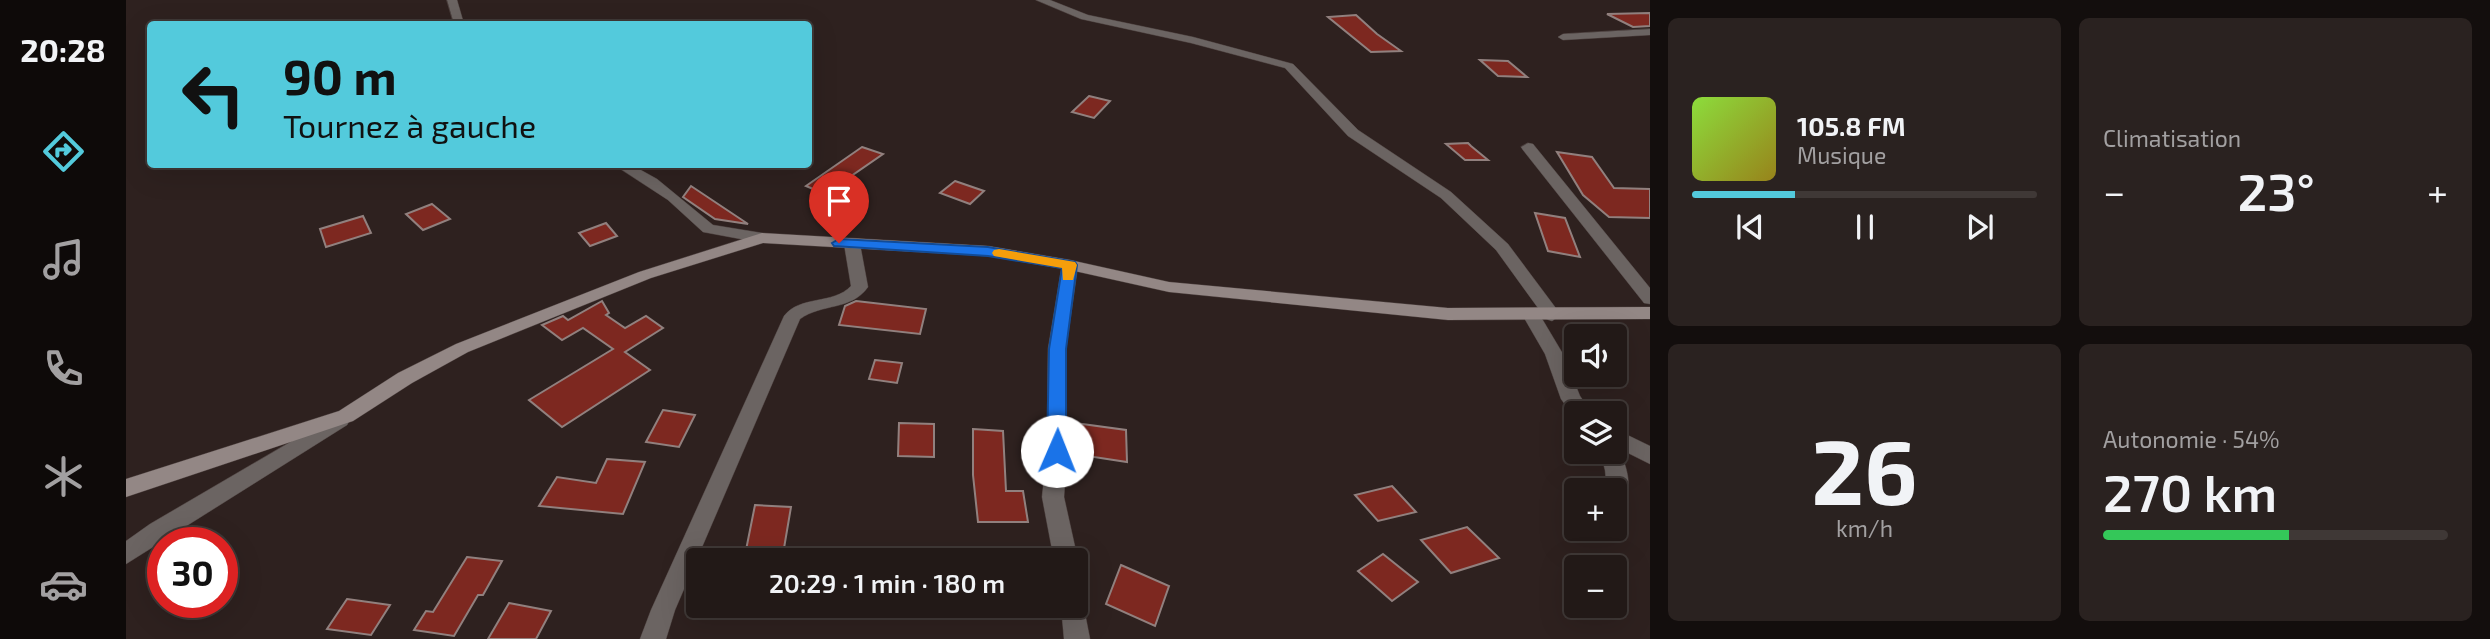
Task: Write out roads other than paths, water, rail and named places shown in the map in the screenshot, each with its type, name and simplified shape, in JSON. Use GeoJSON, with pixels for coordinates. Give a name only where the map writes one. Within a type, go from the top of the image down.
{"type":"FeatureCollection","features":[{"type":"Feature","properties":{"kind":"main road"},"geometry":{"type":"LineString","coordinates":[[126,488],[346,416],[462,348],[645,275],[762,239],[988,251],[1209,293],[1448,314],[1552,316],[1650,313]]}},
{"type":"Feature","properties":{"kind":"street"},"geometry":{"type":"LineString","coordinates":[[452,0],[458,21]]}},
{"type":"Feature","properties":{"kind":"street"},"geometry":{"type":"LineString","coordinates":[[1041,0],[1070,13],[1193,40],[1289,66],[1353,133],[1446,195],[1502,247],[1552,316]]}},
{"type":"Feature","properties":{"kind":"street"},"geometry":{"type":"LineString","coordinates":[[1563,37],[1650,32]]}},
{"type":"Feature","properties":{"kind":"street"},"geometry":{"type":"LineString","coordinates":[[1528,147],[1650,299]]}},
{"type":"Feature","properties":{"kind":"street"},"geometry":{"type":"LineString","coordinates":[[626,168],[673,197],[700,224],[719,233],[762,239]]}},
{"type":"Feature","properties":{"kind":"street"},"geometry":{"type":"LineString","coordinates":[[705,255],[719,233]]}},
{"type":"Feature","properties":{"kind":"street"},"geometry":{"type":"LineString","coordinates":[[653,639],[663,610],[793,316],[807,308],[845,299],[860,287],[852,244]]}},
{"type":"Feature","properties":{"kind":"street"},"geometry":{"type":"LineString","coordinates":[[1064,548],[1053,496],[1057,451],[1057,349],[1069,265]]}},
{"type":"Feature","properties":{"kind":"street"},"geometry":{"type":"LineString","coordinates":[[1532,316],[1554,354],[1573,401]]}},
{"type":"Feature","properties":{"kind":"street"},"geometry":{"type":"LineString","coordinates":[[126,554],[158,531],[346,416]]}},
{"type":"Feature","properties":{"kind":"street"},"geometry":{"type":"LineString","coordinates":[[1627,444],[1650,456]]}},
{"type":"Feature","properties":{"kind":"street"},"geometry":{"type":"LineString","coordinates":[[1074,618],[1077,639]]}}]}
